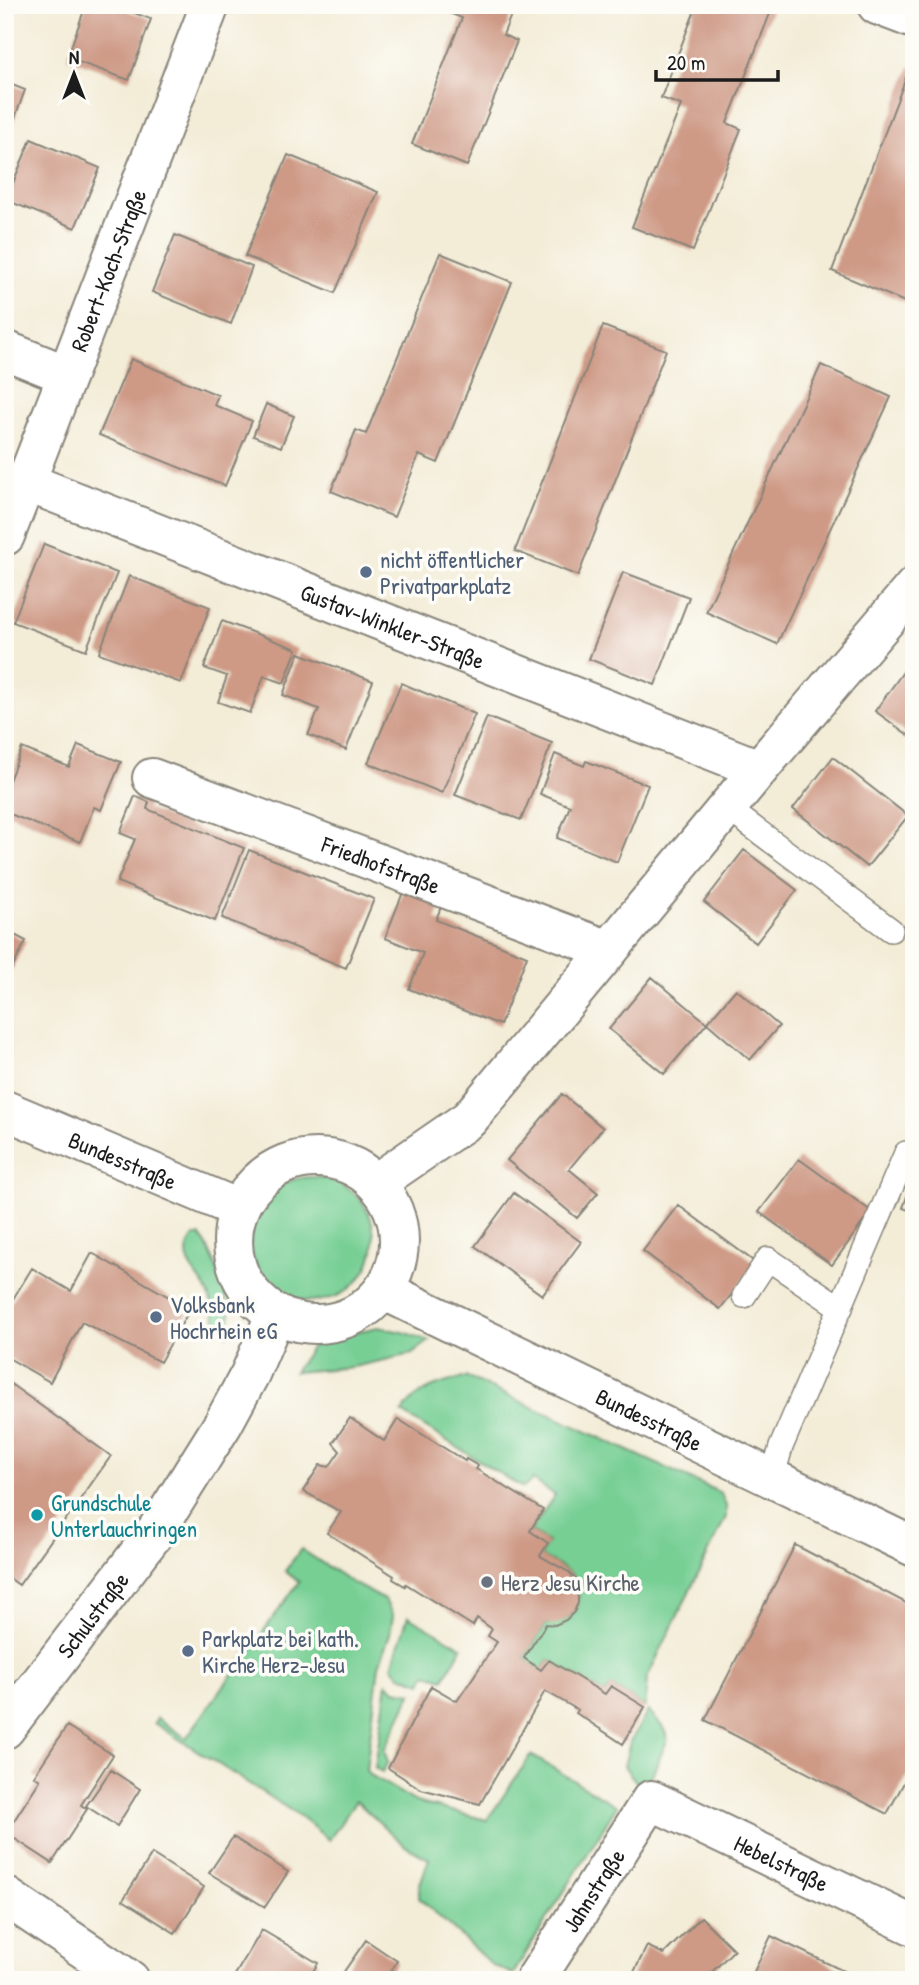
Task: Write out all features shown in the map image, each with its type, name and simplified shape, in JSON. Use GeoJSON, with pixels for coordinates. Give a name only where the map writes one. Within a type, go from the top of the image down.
{"type":"FeatureCollection","features":[{"type":"Feature","properties":{"kind":"street","name":"Robert-Koch-Straße"},"geometry":{"type":"LineString","coordinates":[[5,536],[210,5]]}},
{"type":"Feature","properties":{"kind":"street"},"geometry":{"type":"LineString","coordinates":[[877,5],[914,19]]}},
{"type":"Feature","properties":{"kind":"street"},"geometry":{"type":"LineString","coordinates":[[5,350],[67,375]]}},
{"type":"Feature","properties":{"kind":"street","name":"Gustav-Winkler-Straße"},"geometry":{"type":"LineString","coordinates":[[26,482],[759,769]]}},
{"type":"Feature","properties":{"kind":"street"},"geometry":{"type":"LineString","coordinates":[[376,1183],[469,1119],[759,769],[914,587]]}},
{"type":"Feature","properties":{"kind":"street","name":"Friedhofstraße"},"geometry":{"type":"LineString","coordinates":[[152,778],[610,950]]}},
{"type":"Feature","properties":{"kind":"street","name":"Bundesstraße"},"geometry":{"type":"LineString","coordinates":[[5,1110],[239,1209]]}},
{"type":"Feature","properties":{"kind":"street"},"geometry":{"type":"LineString","coordinates":[[300,1159],[327,1159],[354,1166],[376,1183],[390,1202],[398,1224],[399,1247],[394,1270],[383,1290],[369,1305],[352,1316],[314,1324],[294,1321],[256,1299],[242,1279],[234,1257],[233,1233],[239,1209],[253,1186],[275,1168],[300,1159]]}},
{"type":"Feature","properties":{"kind":"street","name":"Bundesstraße"},"geometry":{"type":"LineString","coordinates":[[383,1290],[914,1547]]}},
{"type":"Feature","properties":{"kind":"street","name":"Schulstraße"},"geometry":{"type":"LineString","coordinates":[[5,1729],[156,1531],[250,1374],[276,1313]]}},
{"type":"Feature","properties":{"kind":"street","name":"Hebelstraße"},"geometry":{"type":"LineString","coordinates":[[651,1800],[914,1926]]}},
{"type":"Feature","properties":{"kind":"street","name":"Jahnstraße"},"geometry":{"type":"LineString","coordinates":[[535,1980],[651,1800]]}},
{"type":"Feature","properties":{"kind":"street"},"geometry":{"type":"LineString","coordinates":[[5,1896],[130,1980]]}},
{"type":"Feature","properties":{"kind":"lane"},"geometry":{"type":"LineString","coordinates":[[727,808],[891,930]]}},
{"type":"Feature","properties":{"kind":"lane"},"geometry":{"type":"LineString","coordinates":[[772,1479],[780,1447],[906,1153]]}},
{"type":"Feature","properties":{"kind":"lane"},"geometry":{"type":"LineString","coordinates":[[744,1296],[768,1259],[841,1308]]}},
{"type":"Feature","properties":{"kind":"green space"},"geometry":{"type":"Polygon","coordinates":[[[312,1177],[336,1181],[356,1195],[370,1215],[374,1239],[370,1263],[356,1283],[336,1297],[312,1301],[288,1297],[268,1283],[254,1263],[250,1239],[254,1215],[268,1195],[288,1181],[312,1177]]]}},
{"type":"Feature","properties":{"kind":"green space"},"geometry":{"type":"Polygon","coordinates":[[[194,1236],[200,1236],[205,1244],[223,1285],[230,1315],[228,1336],[219,1326],[210,1297],[189,1262],[188,1249],[194,1236]]]}},
{"type":"Feature","properties":{"kind":"green space"},"geometry":{"type":"Polygon","coordinates":[[[378,1327],[429,1341],[412,1354],[353,1367],[294,1372],[313,1345],[332,1337],[378,1327]]]}},
{"type":"Feature","properties":{"kind":"green space"},"geometry":{"type":"Polygon","coordinates":[[[467,1377],[721,1493],[726,1506],[726,1517],[647,1678],[645,1707],[611,1686],[605,1694],[549,1660],[541,1670],[524,1658],[546,1624],[568,1618],[578,1603],[577,1583],[574,1578],[563,1568],[540,1556],[548,1542],[530,1531],[555,1495],[533,1480],[523,1488],[402,1413],[414,1398],[422,1393],[467,1377]]]}},
{"type":"Feature","properties":{"kind":"green space"},"geometry":{"type":"Polygon","coordinates":[[[301,1549],[354,1584],[385,1600],[393,1616],[379,1666],[366,1770],[369,1774],[416,1802],[487,1820],[531,1755],[617,1806],[513,1974],[492,1965],[419,1898],[419,1887],[429,1859],[405,1846],[356,1801],[329,1840],[301,1817],[154,1723],[157,1718],[186,1738],[299,1582],[285,1571],[301,1549]]]}},
{"type":"Feature","properties":{"kind":"green space"},"geometry":{"type":"Polygon","coordinates":[[[408,1616],[462,1647],[444,1679],[426,1674],[422,1683],[399,1675],[392,1666],[408,1616]]]}},
{"type":"Feature","properties":{"kind":"green space"},"geometry":{"type":"Polygon","coordinates":[[[387,1683],[395,1690],[412,1693],[384,1750],[388,1762],[382,1772],[375,1768],[387,1683]]]}},
{"type":"Feature","properties":{"kind":"green space"},"geometry":{"type":"Polygon","coordinates":[[[648,1711],[663,1728],[667,1741],[652,1775],[640,1787],[624,1766],[630,1742],[648,1711]]]}},
{"type":"Feature","properties":{"kind":"building"},"geometry":{"type":"Polygon","coordinates":[[[86,5],[112,5],[151,19],[129,80],[67,58],[86,5]]]}},
{"type":"Feature","properties":{"kind":"building"},"geometry":{"type":"Polygon","coordinates":[[[452,5],[515,5],[503,35],[517,41],[467,166],[412,144],[462,18],[449,13],[452,5]]]}},
{"type":"Feature","properties":{"kind":"building"},"geometry":{"type":"Polygon","coordinates":[[[697,5],[756,5],[771,11],[727,123],[741,129],[693,251],[632,227],[681,105],[661,98],[697,5]]]}},
{"type":"Feature","properties":{"kind":"building"},"geometry":{"type":"Polygon","coordinates":[[[910,67],[914,68],[914,306],[832,271],[910,67]]]}},
{"type":"Feature","properties":{"kind":"building"},"geometry":{"type":"Polygon","coordinates":[[[5,82],[25,90],[12,126],[5,123],[5,82]]]}},
{"type":"Feature","properties":{"kind":"building"},"geometry":{"type":"Polygon","coordinates":[[[31,139],[100,168],[75,228],[6,200],[31,139]]]}},
{"type":"Feature","properties":{"kind":"building"},"geometry":{"type":"Polygon","coordinates":[[[288,155],[378,192],[335,293],[245,256],[288,155]]]}},
{"type":"Feature","properties":{"kind":"building"},"geometry":{"type":"Polygon","coordinates":[[[175,235],[252,267],[231,324],[152,292],[175,235]]]}},
{"type":"Feature","properties":{"kind":"building"},"geometry":{"type":"Polygon","coordinates":[[[440,253],[512,282],[438,463],[419,455],[394,517],[331,491],[356,430],[366,434],[440,253]]]}},
{"type":"Feature","properties":{"kind":"building"},"geometry":{"type":"Polygon","coordinates":[[[603,326],[666,350],[578,576],[515,551],[603,326]]]}},
{"type":"Feature","properties":{"kind":"building"},"geometry":{"type":"Polygon","coordinates":[[[131,359],[218,395],[214,405],[252,421],[225,486],[99,435],[131,359]]]}},
{"type":"Feature","properties":{"kind":"building"},"geometry":{"type":"Polygon","coordinates":[[[821,365],[891,397],[777,644],[706,612],[821,365]]]}},
{"type":"Feature","properties":{"kind":"building"},"geometry":{"type":"Polygon","coordinates":[[[266,404],[294,416],[281,447],[253,436],[266,404]]]}},
{"type":"Feature","properties":{"kind":"building"},"geometry":{"type":"Polygon","coordinates":[[[44,544],[117,573],[86,650],[13,622],[44,544]]]}},
{"type":"Feature","properties":{"kind":"building"},"geometry":{"type":"Polygon","coordinates":[[[623,572],[689,597],[655,685],[589,659],[623,572]]]}},
{"type":"Feature","properties":{"kind":"building"},"geometry":{"type":"Polygon","coordinates":[[[129,576],[210,607],[181,683],[99,653],[129,576]]]}},
{"type":"Feature","properties":{"kind":"building"},"geometry":{"type":"Polygon","coordinates":[[[222,621],[297,649],[284,683],[264,676],[250,713],[218,702],[227,676],[204,668],[222,621]]]}},
{"type":"Feature","properties":{"kind":"building"},"geometry":{"type":"Polygon","coordinates":[[[299,653],[373,681],[346,750],[308,735],[319,709],[283,695],[299,653]]]}},
{"type":"Feature","properties":{"kind":"building"},"geometry":{"type":"Polygon","coordinates":[[[911,661],[914,663],[914,739],[875,711],[911,661]]]}},
{"type":"Feature","properties":{"kind":"building"},"geometry":{"type":"Polygon","coordinates":[[[401,683],[475,714],[442,793],[368,763],[401,683]]]}},
{"type":"Feature","properties":{"kind":"building"},"geometry":{"type":"Polygon","coordinates":[[[487,717],[552,743],[521,820],[455,795],[487,717]]]}},
{"type":"Feature","properties":{"kind":"building"},"geometry":{"type":"Polygon","coordinates":[[[78,745],[121,762],[101,810],[94,807],[80,842],[5,812],[5,790],[22,748],[69,767],[78,745]]]}},
{"type":"Feature","properties":{"kind":"building"},"geometry":{"type":"Polygon","coordinates":[[[555,754],[584,766],[586,761],[648,785],[617,862],[557,838],[570,806],[540,794],[555,754]]]}},
{"type":"Feature","properties":{"kind":"building"},"geometry":{"type":"Polygon","coordinates":[[[833,757],[908,816],[867,867],[793,809],[833,757]]]}},
{"type":"Feature","properties":{"kind":"building"},"geometry":{"type":"Polygon","coordinates":[[[135,796],[149,802],[147,809],[244,848],[215,921],[117,882],[135,839],[120,833],[135,796]]]}},
{"type":"Feature","properties":{"kind":"building"},"geometry":{"type":"Polygon","coordinates":[[[249,850],[374,899],[346,968],[222,918],[249,850]]]}},
{"type":"Feature","properties":{"kind":"building"},"geometry":{"type":"Polygon","coordinates":[[[744,850],[797,890],[756,943],[704,902],[744,850]]]}},
{"type":"Feature","properties":{"kind":"building"},"geometry":{"type":"Polygon","coordinates":[[[404,890],[442,904],[436,920],[527,956],[500,1025],[409,989],[423,953],[385,938],[404,890]]]}},
{"type":"Feature","properties":{"kind":"building"},"geometry":{"type":"Polygon","coordinates":[[[914,927],[914,945],[905,937],[914,927]]]}},
{"type":"Feature","properties":{"kind":"building"},"geometry":{"type":"Polygon","coordinates":[[[5,930],[26,941],[5,983],[5,930]]]}},
{"type":"Feature","properties":{"kind":"building"},"geometry":{"type":"Polygon","coordinates":[[[652,977],[707,1023],[664,1074],[609,1029],[652,977]]]}},
{"type":"Feature","properties":{"kind":"building"},"geometry":{"type":"Polygon","coordinates":[[[736,989],[779,1026],[750,1060],[707,1023],[736,989]]]}},
{"type":"Feature","properties":{"kind":"building"},"geometry":{"type":"Polygon","coordinates":[[[562,1094],[603,1128],[569,1169],[598,1193],[577,1218],[507,1160],[562,1094]]]}},
{"type":"Feature","properties":{"kind":"building"},"geometry":{"type":"Polygon","coordinates":[[[799,1159],[871,1211],[832,1265],[759,1212],[799,1159]]]}},
{"type":"Feature","properties":{"kind":"building"},"geometry":{"type":"Polygon","coordinates":[[[914,1179],[914,1212],[903,1208],[914,1179]]]}},
{"type":"Feature","properties":{"kind":"building"},"geometry":{"type":"Polygon","coordinates":[[[514,1193],[581,1242],[542,1295],[475,1246],[514,1193]]]}},
{"type":"Feature","properties":{"kind":"building"},"geometry":{"type":"Polygon","coordinates":[[[678,1205],[756,1263],[720,1309],[643,1251],[678,1205]]]}},
{"type":"Feature","properties":{"kind":"building"},"geometry":{"type":"Polygon","coordinates":[[[92,1253],[190,1309],[160,1362],[82,1322],[50,1382],[5,1356],[5,1312],[32,1268],[71,1291],[92,1253]]]}},
{"type":"Feature","properties":{"kind":"building","name":"Grundschule Unterlauchringen"},"geometry":{"type":"Polygon","coordinates":[[[5,1380],[111,1456],[19,1585],[5,1575],[5,1380]]]}},
{"type":"Feature","properties":{"kind":"building","name":"Herz Jesu Kirche"},"geometry":{"type":"Polygon","coordinates":[[[350,1418],[384,1441],[398,1419],[465,1461],[466,1459],[478,1466],[476,1469],[543,1510],[530,1531],[548,1543],[540,1556],[569,1572],[576,1580],[578,1603],[566,1620],[555,1625],[546,1624],[524,1658],[541,1670],[549,1660],[605,1694],[611,1686],[645,1707],[623,1744],[576,1713],[578,1710],[545,1691],[480,1804],[421,1789],[388,1768],[431,1686],[457,1701],[497,1642],[488,1636],[492,1629],[477,1618],[473,1626],[406,1584],[405,1586],[393,1579],[394,1576],[327,1533],[341,1512],[303,1491],[320,1465],[329,1467],[340,1451],[333,1443],[350,1418]]]}},
{"type":"Feature","properties":{"kind":"building"},"geometry":{"type":"Polygon","coordinates":[[[795,1545],[914,1607],[914,1764],[887,1814],[705,1720],[795,1545]]]}},
{"type":"Feature","properties":{"kind":"building"},"geometry":{"type":"Polygon","coordinates":[[[67,1726],[113,1755],[81,1805],[87,1809],[52,1863],[6,1833],[40,1780],[34,1776],[67,1726]]]}},
{"type":"Feature","properties":{"kind":"building"},"geometry":{"type":"Polygon","coordinates":[[[111,1770],[140,1789],[117,1826],[86,1806],[111,1770]]]}},
{"type":"Feature","properties":{"kind":"building"},"geometry":{"type":"Polygon","coordinates":[[[233,1837],[288,1872],[265,1907],[209,1873],[233,1837]]]}},
{"type":"Feature","properties":{"kind":"building"},"geometry":{"type":"Polygon","coordinates":[[[152,1854],[204,1887],[175,1933],[123,1900],[152,1854]]]}},
{"type":"Feature","properties":{"kind":"building"},"geometry":{"type":"Polygon","coordinates":[[[701,1917],[734,1950],[704,1980],[630,1980],[647,1946],[664,1954],[701,1917]]]}},
{"type":"Feature","properties":{"kind":"building"},"geometry":{"type":"Polygon","coordinates":[[[262,1930],[318,1963],[308,1980],[243,1980],[235,1975],[262,1930]]]}},
{"type":"Feature","properties":{"kind":"building"},"geometry":{"type":"Polygon","coordinates":[[[771,1936],[858,1978],[750,1980],[771,1936]]]}},
{"type":"Feature","properties":{"kind":"building"},"geometry":{"type":"Polygon","coordinates":[[[366,1940],[397,1961],[385,1980],[353,1980],[343,1973],[366,1940]]]}},
{"type":"Feature","properties":{"kind":"place","name":"nicht öffentlicher Privatparkplatz"},"geometry":{"type":"Point","coordinates":[366,572]}},
{"type":"Feature","properties":{"kind":"place","name":"Volksbank Hochrhein eG"},"geometry":{"type":"Point","coordinates":[156,1317]}},
{"type":"Feature","properties":{"kind":"place","name":"Grundschule Unterlauchringen"},"geometry":{"type":"Point","coordinates":[37,1515]}},
{"type":"Feature","properties":{"kind":"place","name":"Herz Jesu Kirche"},"geometry":{"type":"Point","coordinates":[487,1582]}},
{"type":"Feature","properties":{"kind":"place","name":"Parkplatz bei kath. Kirche Herz-Jesu"},"geometry":{"type":"Point","coordinates":[188,1651]}}]}
